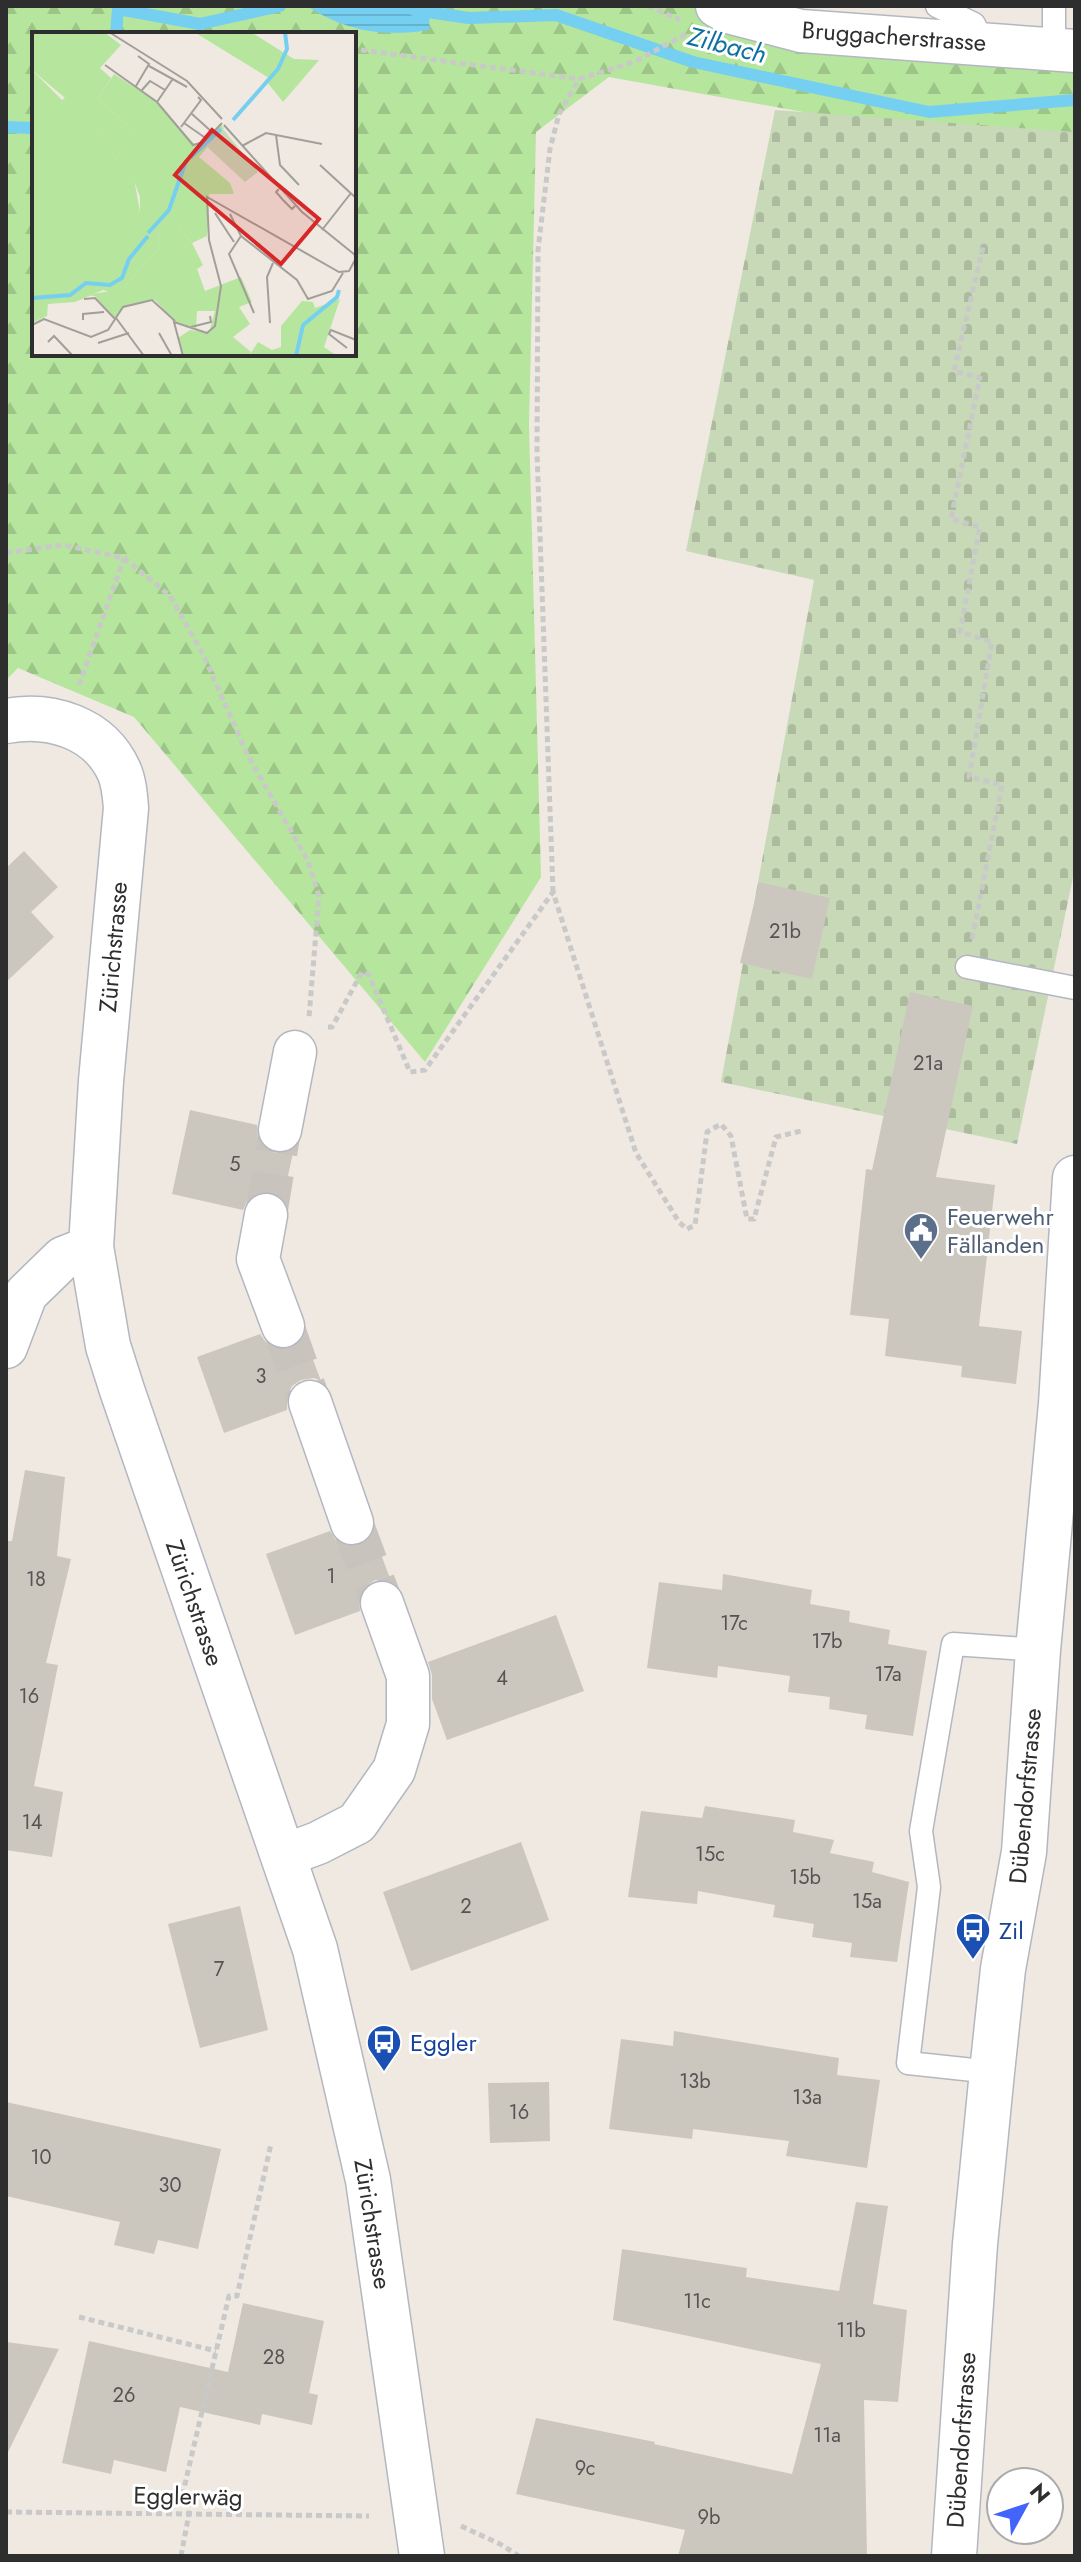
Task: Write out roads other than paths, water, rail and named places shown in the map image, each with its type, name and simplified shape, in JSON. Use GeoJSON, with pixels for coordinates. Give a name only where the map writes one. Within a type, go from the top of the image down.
{"type":"FeatureCollection","features":[{"type":"Feature","properties":{"kind":"main road","name":"Zürichstrasse"},"geometry":{"type":"LineString","coordinates":[[6,721],[23,718],[66,723],[89,736],[119,770],[126,808],[101,1081],[91,1247],[108,1346],[122,1390],[315,1949],[368,2180],[422,2556]]}},
{"type":"Feature","properties":{"kind":"main road","name":"Dübendorfstrasse"},"geometry":{"type":"LineString","coordinates":[[954,2556],[973,2273],[992,2072],[1003,1969],[1024,1852],[1038,1650],[1061,1404],[1075,1178]]}},
{"type":"Feature","properties":{"kind":"street","name":"Bruggacherstrasse"},"geometry":{"type":"LineString","coordinates":[[701,14],[728,12],[801,31],[1065,50]]}},
{"type":"Feature","properties":{"kind":"street"},"geometry":{"type":"LineString","coordinates":[[280,1130],[308,1035]]}},
{"type":"Feature","properties":{"kind":"street"},"geometry":{"type":"LineString","coordinates":[[266,1215],[258,1259],[283,1326]]}},
{"type":"Feature","properties":{"kind":"street"},"geometry":{"type":"LineString","coordinates":[[6,1347],[26,1294],[63,1258],[91,1247]]}},
{"type":"Feature","properties":{"kind":"street"},"geometry":{"type":"LineString","coordinates":[[310,1402],[352,1523]]}},
{"type":"Feature","properties":{"kind":"street"},"geometry":{"type":"LineString","coordinates":[[283,1856],[357,1823],[394,1770],[408,1724],[408,1676],[382,1603]]}},
{"type":"Feature","properties":{"kind":"lane"},"geometry":{"type":"LineString","coordinates":[[937,6],[974,24],[983,42]]}},
{"type":"Feature","properties":{"kind":"lane"},"geometry":{"type":"LineString","coordinates":[[1054,6],[1065,50]]}},
{"type":"Feature","properties":{"kind":"lane"},"geometry":{"type":"LineString","coordinates":[[967,967],[1075,988]]}},
{"type":"Feature","properties":{"kind":"lane"},"geometry":{"type":"LineString","coordinates":[[992,2072],[908,2063],[929,1887],[921,1831],[953,1644],[1038,1650]]}},
{"type":"Feature","properties":{"kind":"water"},"geometry":{"type":"Polygon","coordinates":[[[307,6],[430,6],[429,30],[396,33],[366,30],[336,22],[307,6]]]}},
{"type":"Feature","properties":{"kind":"waterway","name":"Zilbach"},"geometry":{"type":"LineString","coordinates":[[116,32],[118,9],[200,24],[280,6]]}},
{"type":"Feature","properties":{"kind":"waterway","name":"Zilbach"},"geometry":{"type":"LineString","coordinates":[[414,10],[469,18],[556,15],[693,62],[929,112],[1075,100]]}},
{"type":"Feature","properties":{"kind":"waterway","name":"Zilbach"},"geometry":{"type":"LineString","coordinates":[[6,127],[32,128]]}},
{"type":"Feature","properties":{"kind":"tunnel"},"geometry":{"type":"LineString","coordinates":[[266,1215],[280,1130]]}},
{"type":"Feature","properties":{"kind":"tunnel"},"geometry":{"type":"LineString","coordinates":[[283,1326],[310,1402]]}},
{"type":"Feature","properties":{"kind":"tunnel"},"geometry":{"type":"LineString","coordinates":[[352,1523],[382,1603]]}},
{"type":"Feature","properties":{"kind":"place","name":"Feuerwehr Fällanden"},"geometry":{"type":"Point","coordinates":[921,1261]}},
{"type":"Feature","properties":{"kind":"place","name":"Zil"},"geometry":{"type":"Point","coordinates":[973,1961]}},
{"type":"Feature","properties":{"kind":"place","name":"Eggler"},"geometry":{"type":"Point","coordinates":[384,2073]}}]}
